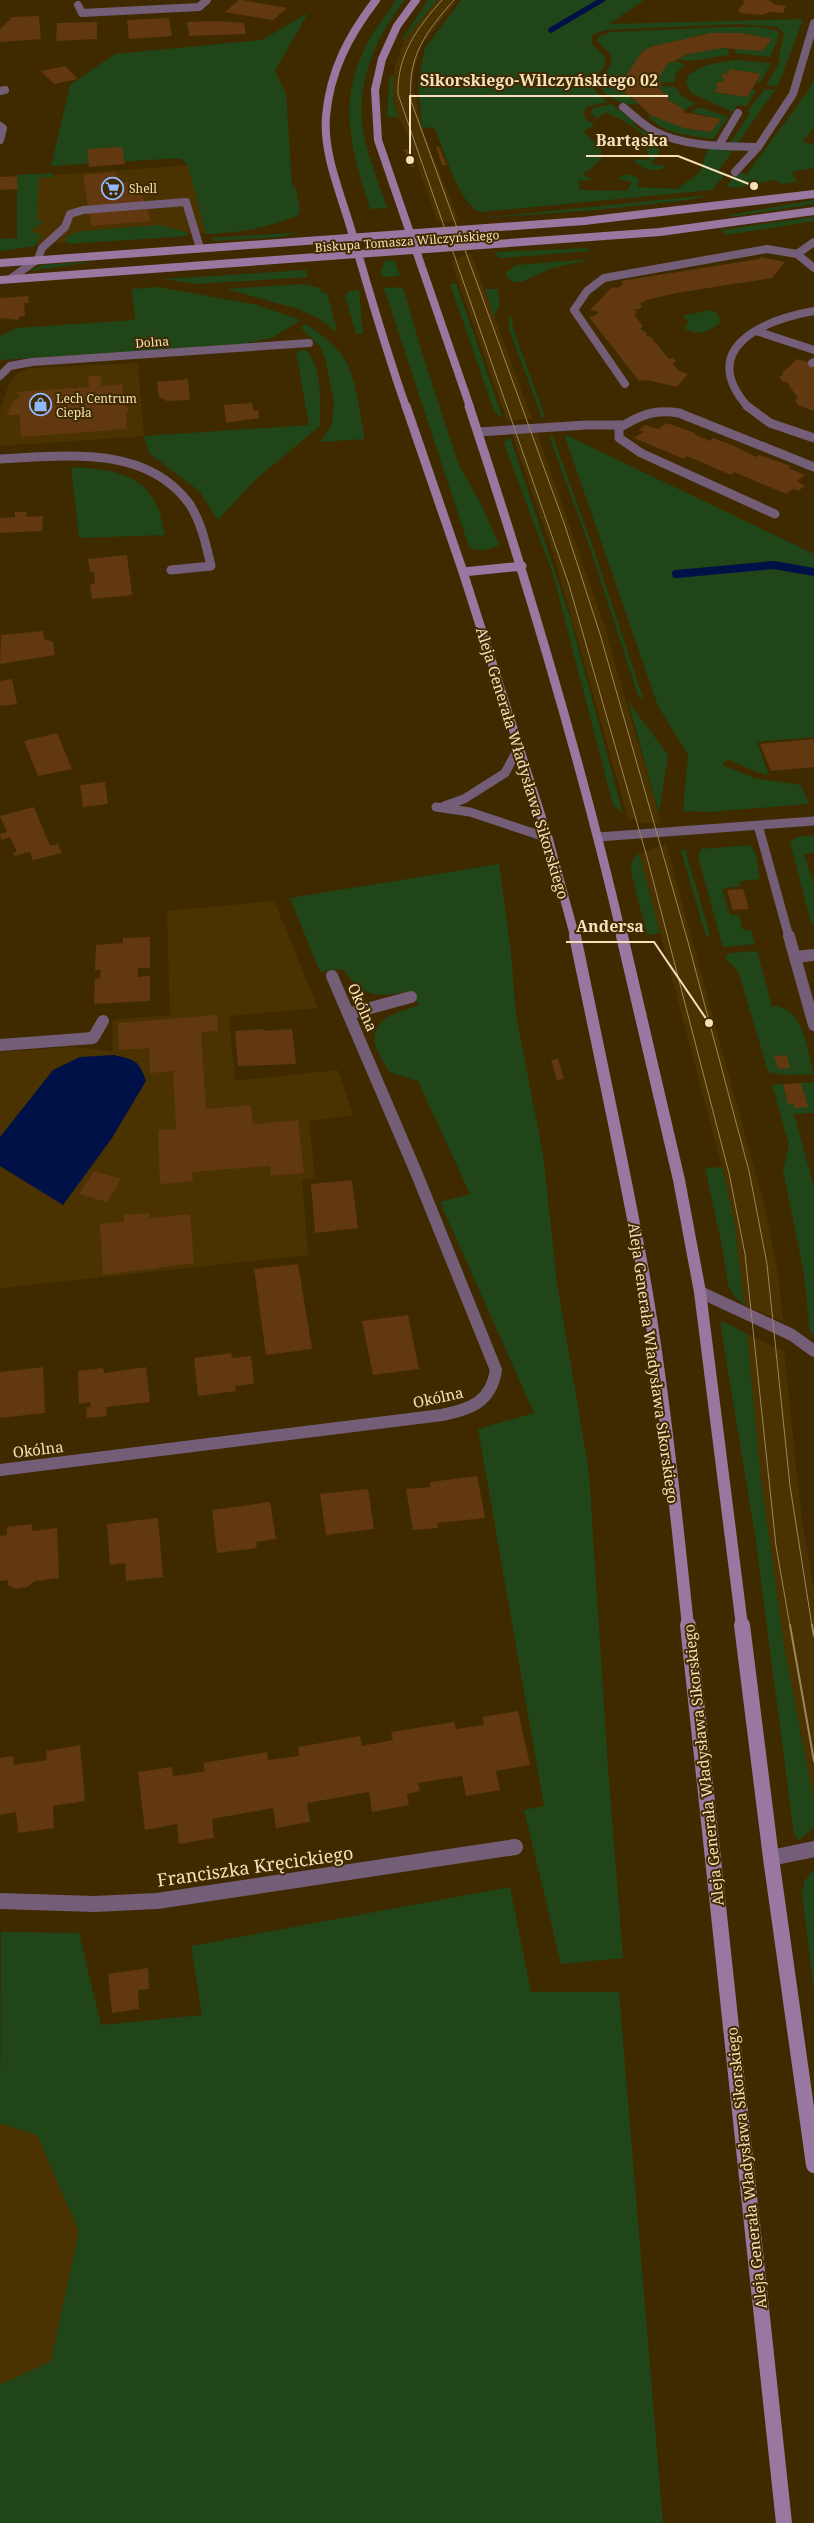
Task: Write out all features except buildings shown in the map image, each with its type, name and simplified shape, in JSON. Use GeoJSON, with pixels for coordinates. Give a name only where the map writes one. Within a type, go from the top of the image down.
{"type":"FeatureCollection","features":[{"type":"Feature","properties":{"kind":"main road","name":"Aleja Generała Władysława Sikorskiego"},"geometry":{"type":"LineString","coordinates":[[376,0],[365,12],[345,44],[332,77],[326,118],[330,157],[390,361],[463,572],[548,838],[578,949],[646,1290],[680,1557],[784,2523]]}},
{"type":"Feature","properties":{"kind":"main road"},"geometry":{"type":"LineString","coordinates":[[416,0],[397,26],[382,59],[375,90],[378,140],[522,566],[598,837],[679,1180],[700,1292],[771,1858],[814,2165]]}},
{"type":"Feature","properties":{"kind":"main road","name":"Biskupa Tomasza Wilczyńskiego"},"geometry":{"type":"LineString","coordinates":[[0,263],[628,217],[814,194]]}},
{"type":"Feature","properties":{"kind":"main road","name":"Biskupa Tomasza Wilczyńskiego"},"geometry":{"type":"LineString","coordinates":[[0,280],[417,252],[660,232],[814,211]]}},
{"type":"Feature","properties":{"kind":"main road"},"geometry":{"type":"LineString","coordinates":[[463,572],[522,566]]}},
{"type":"Feature","properties":{"kind":"street"},"geometry":{"type":"LineString","coordinates":[[78,4],[82,13],[199,7],[208,0]]}},
{"type":"Feature","properties":{"kind":"street"},"geometry":{"type":"LineString","coordinates":[[735,172],[758,147],[793,94],[812,40],[814,23]]}},
{"type":"Feature","properties":{"kind":"street"},"geometry":{"type":"LineString","coordinates":[[623,107],[661,134],[718,144],[758,147]]}},
{"type":"Feature","properties":{"kind":"street"},"geometry":{"type":"LineString","coordinates":[[718,144],[738,113]]}},
{"type":"Feature","properties":{"kind":"street"},"geometry":{"type":"LineString","coordinates":[[0,126],[3,128],[0,140]]}},
{"type":"Feature","properties":{"kind":"street"},"geometry":{"type":"LineString","coordinates":[[10,279],[38,259],[42,248],[65,227],[70,214],[83,210],[186,202],[200,248]]}},
{"type":"Feature","properties":{"kind":"street"},"geometry":{"type":"LineString","coordinates":[[797,254],[814,242]]}},
{"type":"Feature","properties":{"kind":"street"},"geometry":{"type":"LineString","coordinates":[[625,384],[574,310],[587,291],[604,278],[746,251],[767,249],[797,254],[814,268]]}},
{"type":"Feature","properties":{"kind":"street"},"geometry":{"type":"LineString","coordinates":[[814,311],[775,320],[744,338],[732,356],[729,375],[735,394],[749,408],[770,423],[814,438]]}},
{"type":"Feature","properties":{"kind":"street"},"geometry":{"type":"LineString","coordinates":[[756,331],[814,350]]}},
{"type":"Feature","properties":{"kind":"street","name":"Dolna"},"geometry":{"type":"LineString","coordinates":[[0,376],[10,366],[32,362],[309,343]]}},
{"type":"Feature","properties":{"kind":"street"},"geometry":{"type":"LineString","coordinates":[[775,514],[641,453],[620,438],[619,428],[638,416],[658,409],[679,413],[814,467]]}},
{"type":"Feature","properties":{"kind":"street"},"geometry":{"type":"LineString","coordinates":[[478,432],[586,425],[624,425]]}},
{"type":"Feature","properties":{"kind":"street"},"geometry":{"type":"LineString","coordinates":[[0,460],[78,456],[107,458],[134,464],[163,476],[189,504],[206,544],[211,566],[171,570]]}},
{"type":"Feature","properties":{"kind":"street"},"geometry":{"type":"LineString","coordinates":[[518,749],[505,773],[464,798],[440,807],[470,812],[548,838]]}},
{"type":"Feature","properties":{"kind":"street"},"geometry":{"type":"LineString","coordinates":[[598,837],[814,821]]}},
{"type":"Feature","properties":{"kind":"street"},"geometry":{"type":"LineString","coordinates":[[758,825],[814,1025]]}},
{"type":"Feature","properties":{"kind":"street"},"geometry":{"type":"LineString","coordinates":[[795,957],[814,954]]}},
{"type":"Feature","properties":{"kind":"street","name":"Okólna"},"geometry":{"type":"LineString","coordinates":[[0,1470],[442,1415],[467,1410],[484,1399],[496,1383],[496,1370],[413,1161],[332,976]]}},
{"type":"Feature","properties":{"kind":"street"},"geometry":{"type":"LineString","coordinates":[[348,1014],[411,998]]}},
{"type":"Feature","properties":{"kind":"street"},"geometry":{"type":"LineString","coordinates":[[0,1045],[93,1038],[103,1021]]}},
{"type":"Feature","properties":{"kind":"street"},"geometry":{"type":"LineString","coordinates":[[700,1292],[792,1335],[814,1351]]}},
{"type":"Feature","properties":{"kind":"street","name":"Franciszka Kręcickiego"},"geometry":{"type":"LineString","coordinates":[[0,1901],[94,1904],[157,1901],[515,1847]]}},
{"type":"Feature","properties":{"kind":"street"},"geometry":{"type":"LineString","coordinates":[[771,1858],[814,1849]]}},
{"type":"Feature","properties":{"kind":"shaded area"},"geometry":{"type":"Polygon","coordinates":[[[437,0],[458,0],[421,46],[413,76],[413,86],[422,128],[459,221],[437,221],[405,129],[398,117],[392,89],[395,65],[405,39],[437,0]]]}},
{"type":"Feature","properties":{"kind":"shaded area","name":"Shell"},"geometry":{"type":"Polygon","coordinates":[[[191,165],[209,233],[27,245],[27,177],[191,165]]]}},
{"type":"Feature","properties":{"kind":"shaded area"},"geometry":{"type":"Polygon","coordinates":[[[471,253],[532,418],[507,421],[451,261],[471,253]]]}},
{"type":"Feature","properties":{"kind":"shaded area"},"geometry":{"type":"Polygon","coordinates":[[[138,363],[144,436],[0,446],[0,408],[10,382],[19,372],[31,368],[138,363]]]}},
{"type":"Feature","properties":{"kind":"shaded area"},"geometry":{"type":"Polygon","coordinates":[[[537,432],[604,625],[661,823],[644,823],[628,818],[554,556],[512,434],[537,432]]]}},
{"type":"Feature","properties":{"kind":"shaded area"},"geometry":{"type":"Polygon","coordinates":[[[666,844],[765,1208],[778,1273],[783,1321],[744,1305],[734,1221],[722,1167],[639,853],[666,844]]]}},
{"type":"Feature","properties":{"kind":"shaded area"},"geometry":{"type":"Polygon","coordinates":[[[274,901],[318,1008],[229,1016],[235,1081],[338,1070],[353,1115],[309,1121],[315,1178],[302,1180],[308,1255],[0,1288],[0,1052],[71,1047],[113,1051],[112,1020],[170,1015],[167,911],[274,901]]]}},
{"type":"Feature","properties":{"kind":"shaded area"},"geometry":{"type":"Polygon","coordinates":[[[114,1055],[135,1062],[141,1069],[146,1081],[112,1138],[63,1205],[0,1166],[0,1137],[53,1070],[80,1057],[114,1055]]]}},
{"type":"Feature","properties":{"kind":"shaded area"},"geometry":{"type":"Polygon","coordinates":[[[747,1334],[784,1351],[802,1521],[814,1591],[814,1802],[784,1646],[760,1472],[747,1334]]]}},
{"type":"Feature","properties":{"kind":"shaded area"},"geometry":{"type":"Polygon","coordinates":[[[0,2123],[37,2135],[79,2231],[51,2361],[0,2385],[0,2123]]]}},
{"type":"Feature","properties":{"kind":"green space"},"geometry":{"type":"Polygon","coordinates":[[[396,0],[405,0],[394,14],[376,46],[369,63],[362,98],[362,117],[366,144],[387,208],[370,209],[357,165],[350,125],[352,85],[358,64],[371,36],[396,0]]]}},
{"type":"Feature","properties":{"kind":"green space"},"geometry":{"type":"Polygon","coordinates":[[[428,0],[437,0],[405,39],[402,39],[428,0]]]}},
{"type":"Feature","properties":{"kind":"green space"},"geometry":{"type":"Polygon","coordinates":[[[461,0],[644,0],[609,24],[803,19],[778,86],[766,85],[781,60],[778,59],[784,33],[777,27],[738,24],[605,30],[592,35],[591,42],[605,57],[604,67],[597,77],[591,74],[585,75],[594,79],[591,82],[596,92],[608,102],[588,106],[583,113],[588,121],[595,125],[583,131],[601,149],[601,158],[590,170],[582,174],[593,180],[578,181],[580,190],[627,191],[632,182],[618,179],[628,174],[639,179],[638,187],[677,189],[700,172],[708,148],[734,150],[717,172],[724,176],[712,190],[481,212],[473,208],[459,188],[434,127],[422,128],[418,84],[425,48],[461,0]]]}},
{"type":"Feature","properties":{"kind":"green space"},"geometry":{"type":"Polygon","coordinates":[[[308,13],[275,71],[286,93],[292,186],[295,186],[300,210],[297,216],[253,229],[206,234],[188,166],[181,158],[51,166],[70,85],[115,54],[262,40],[308,13]]]}},
{"type":"Feature","properties":{"kind":"green space"},"geometry":{"type":"Polygon","coordinates":[[[759,27],[778,31],[779,35],[770,57],[736,53],[734,49],[739,47],[762,51],[772,39],[742,33],[709,33],[651,47],[642,52],[619,85],[626,92],[624,93],[640,104],[634,105],[615,100],[604,92],[597,82],[610,67],[612,56],[597,41],[598,37],[611,32],[759,27]]]}},
{"type":"Feature","properties":{"kind":"green space"},"geometry":{"type":"Polygon","coordinates":[[[722,48],[728,49],[729,55],[697,60],[679,59],[688,54],[722,48]]]}},
{"type":"Feature","properties":{"kind":"green space"},"geometry":{"type":"Polygon","coordinates":[[[737,60],[771,63],[760,83],[757,81],[761,74],[730,69],[727,74],[723,74],[721,78],[725,78],[722,82],[718,82],[716,85],[723,94],[747,97],[752,89],[756,90],[747,106],[737,105],[733,112],[691,93],[686,83],[688,75],[706,66],[737,60]]]}},
{"type":"Feature","properties":{"kind":"green space"},"geometry":{"type":"Polygon","coordinates":[[[670,61],[676,61],[685,65],[676,73],[674,82],[660,83],[656,81],[670,61]]]}},
{"type":"Feature","properties":{"kind":"green space"},"geometry":{"type":"Polygon","coordinates":[[[390,75],[393,75],[393,100],[398,117],[388,117],[387,115],[390,75]]]}},
{"type":"Feature","properties":{"kind":"green space"},"geometry":{"type":"Polygon","coordinates":[[[814,78],[814,128],[802,142],[814,145],[814,168],[792,172],[797,182],[781,184],[776,180],[743,187],[726,186],[738,173],[747,174],[810,88],[814,78]]]}},
{"type":"Feature","properties":{"kind":"green space"},"geometry":{"type":"Polygon","coordinates":[[[661,86],[675,87],[681,95],[695,104],[685,110],[667,99],[670,98],[658,88],[661,86]]]}},
{"type":"Feature","properties":{"kind":"green space"},"geometry":{"type":"Polygon","coordinates":[[[765,89],[775,90],[737,144],[731,142],[750,113],[747,112],[765,89]]]}},
{"type":"Feature","properties":{"kind":"green space"},"geometry":{"type":"Polygon","coordinates":[[[612,104],[631,119],[637,128],[672,142],[658,141],[659,152],[651,164],[667,166],[658,170],[650,170],[638,164],[634,161],[636,159],[649,160],[643,134],[621,119],[606,113],[597,118],[590,113],[594,108],[612,104]]]}},
{"type":"Feature","properties":{"kind":"green space"},"geometry":{"type":"Polygon","coordinates":[[[700,107],[728,117],[713,139],[671,131],[663,128],[648,117],[654,115],[685,128],[710,132],[721,119],[691,112],[700,107]]]}},
{"type":"Feature","properties":{"kind":"green space"},"geometry":{"type":"Polygon","coordinates":[[[53,173],[53,177],[39,178],[37,220],[44,221],[31,231],[42,235],[35,246],[0,251],[0,239],[17,238],[17,175],[53,173]]]}},
{"type":"Feature","properties":{"kind":"green space"},"geometry":{"type":"Polygon","coordinates":[[[710,195],[688,200],[597,210],[481,218],[710,195]]]}},
{"type":"Feature","properties":{"kind":"green space"},"geometry":{"type":"Polygon","coordinates":[[[814,200],[814,204],[731,217],[730,215],[814,200]]]}},
{"type":"Feature","properties":{"kind":"green space"},"geometry":{"type":"Polygon","coordinates":[[[814,217],[814,221],[726,235],[721,230],[814,217]]]}},
{"type":"Feature","properties":{"kind":"green space"},"geometry":{"type":"Polygon","coordinates":[[[161,225],[188,233],[187,236],[68,244],[65,241],[68,235],[82,231],[161,225]]]}},
{"type":"Feature","properties":{"kind":"green space"},"geometry":{"type":"Polygon","coordinates":[[[296,233],[280,237],[215,241],[210,238],[296,233]]]}},
{"type":"Feature","properties":{"kind":"green space"},"geometry":{"type":"Polygon","coordinates":[[[588,248],[590,251],[500,258],[494,252],[588,248]]]}},
{"type":"Feature","properties":{"kind":"green space"},"geometry":{"type":"Polygon","coordinates":[[[591,259],[550,269],[521,282],[512,282],[506,275],[506,272],[517,265],[591,259]]]}},
{"type":"Feature","properties":{"kind":"green space"},"geometry":{"type":"Polygon","coordinates":[[[386,260],[395,261],[400,276],[382,277],[381,269],[386,260]]]}},
{"type":"Feature","properties":{"kind":"green space"},"geometry":{"type":"Polygon","coordinates":[[[99,261],[29,271],[43,265],[99,261]]]}},
{"type":"Feature","properties":{"kind":"green space"},"geometry":{"type":"Polygon","coordinates":[[[306,270],[308,277],[196,284],[163,279],[306,270]]]}},
{"type":"Feature","properties":{"kind":"green space"},"geometry":{"type":"Polygon","coordinates":[[[456,283],[503,419],[494,411],[450,284],[456,283]]]}},
{"type":"Feature","properties":{"kind":"green space"},"geometry":{"type":"Polygon","coordinates":[[[303,284],[320,288],[322,293],[327,293],[337,330],[335,331],[318,318],[298,309],[226,289],[303,284]]]}},
{"type":"Feature","properties":{"kind":"green space"},"geometry":{"type":"Polygon","coordinates":[[[158,287],[257,305],[301,320],[272,338],[243,344],[0,360],[0,336],[16,328],[135,320],[132,289],[158,287]]]}},
{"type":"Feature","properties":{"kind":"green space"},"geometry":{"type":"Polygon","coordinates":[[[403,287],[422,353],[458,463],[482,506],[499,545],[491,549],[477,550],[469,547],[384,288],[403,287]]]}},
{"type":"Feature","properties":{"kind":"green space"},"geometry":{"type":"Polygon","coordinates":[[[485,289],[498,289],[500,305],[494,316],[485,289]]]}},
{"type":"Feature","properties":{"kind":"green space"},"geometry":{"type":"Polygon","coordinates":[[[359,290],[363,334],[356,334],[345,296],[350,291],[359,290]]]}},
{"type":"Feature","properties":{"kind":"green space"},"geometry":{"type":"Polygon","coordinates":[[[710,310],[716,312],[720,319],[719,324],[699,333],[685,329],[688,321],[683,316],[710,310]]]}},
{"type":"Feature","properties":{"kind":"green space"},"geometry":{"type":"Polygon","coordinates":[[[509,315],[511,316],[514,331],[545,417],[542,418],[509,329],[509,315]]]}},
{"type":"Feature","properties":{"kind":"green space"},"geometry":{"type":"Polygon","coordinates":[[[306,324],[335,348],[348,365],[355,386],[365,439],[320,442],[332,425],[334,402],[326,362],[320,346],[301,328],[306,324]]]}},
{"type":"Feature","properties":{"kind":"green space"},"geometry":{"type":"Polygon","coordinates":[[[306,350],[311,357],[318,376],[320,426],[255,480],[218,520],[199,491],[149,453],[144,436],[309,425],[296,352],[306,350]]]}},
{"type":"Feature","properties":{"kind":"green space"},"geometry":{"type":"Polygon","coordinates":[[[564,434],[814,554],[814,737],[757,742],[769,775],[754,771],[728,759],[722,765],[754,778],[801,785],[809,804],[709,812],[683,811],[688,755],[658,706],[564,434]]]}},
{"type":"Feature","properties":{"kind":"green space"},"geometry":{"type":"Polygon","coordinates":[[[549,436],[553,437],[591,542],[643,698],[639,698],[588,542],[549,436]]]}},
{"type":"Feature","properties":{"kind":"green space"},"geometry":{"type":"Polygon","coordinates":[[[510,437],[570,617],[623,814],[613,805],[553,574],[504,443],[510,437]]]}},
{"type":"Feature","properties":{"kind":"green space"},"geometry":{"type":"Polygon","coordinates":[[[71,467],[96,469],[120,474],[131,478],[141,485],[149,493],[158,508],[165,535],[79,538],[71,467]]]}},
{"type":"Feature","properties":{"kind":"green space"},"geometry":{"type":"Polygon","coordinates":[[[628,701],[668,755],[659,814],[628,701]]]}},
{"type":"Feature","properties":{"kind":"green space"},"geometry":{"type":"Polygon","coordinates":[[[814,835],[814,853],[804,854],[814,885],[814,924],[811,922],[790,843],[797,837],[814,835]]]}},
{"type":"Feature","properties":{"kind":"green space"},"geometry":{"type":"Polygon","coordinates":[[[751,845],[756,855],[760,879],[740,881],[740,886],[722,889],[730,915],[739,915],[743,930],[751,930],[755,944],[723,947],[698,857],[701,849],[751,845]]]}},
{"type":"Feature","properties":{"kind":"green space"},"geometry":{"type":"Polygon","coordinates":[[[685,849],[709,937],[706,936],[681,851],[685,849]]]}},
{"type":"Feature","properties":{"kind":"green space"},"geometry":{"type":"Polygon","coordinates":[[[639,853],[660,933],[647,935],[631,871],[632,860],[639,853]]]}},
{"type":"Feature","properties":{"kind":"green space"},"geometry":{"type":"Polygon","coordinates":[[[499,864],[511,952],[516,1016],[543,1154],[557,1283],[589,1472],[608,1768],[623,1958],[561,1964],[524,1810],[544,1806],[478,1429],[534,1413],[440,1202],[470,1194],[418,1081],[389,1072],[375,1043],[375,1034],[382,1021],[396,1013],[419,1005],[410,991],[388,995],[372,994],[357,986],[343,969],[320,972],[290,898],[499,864]]]}},
{"type":"Feature","properties":{"kind":"green space"},"geometry":{"type":"Polygon","coordinates":[[[757,951],[772,1006],[783,1008],[798,1021],[806,1042],[814,1074],[785,1075],[768,1072],[739,973],[725,957],[730,953],[757,951]]]}},
{"type":"Feature","properties":{"kind":"green space"},"geometry":{"type":"Polygon","coordinates":[[[814,1082],[814,1113],[794,1114],[814,1187],[814,1334],[810,1333],[804,1274],[783,1170],[789,1145],[772,1085],[783,1084],[788,1104],[801,1083],[814,1082]]]}},
{"type":"Feature","properties":{"kind":"green space"},"geometry":{"type":"Polygon","coordinates":[[[722,1167],[734,1221],[744,1305],[735,1297],[728,1285],[723,1251],[705,1168],[722,1167]]]}},
{"type":"Feature","properties":{"kind":"green space"},"geometry":{"type":"Polygon","coordinates":[[[720,1322],[726,1323],[747,1334],[760,1472],[784,1646],[814,1802],[814,1827],[799,1840],[794,1835],[755,1535],[720,1322]]]}},
{"type":"Feature","properties":{"kind":"green space"},"geometry":{"type":"Polygon","coordinates":[[[814,1869],[814,1990],[802,1895],[804,1882],[814,1869]]]}},
{"type":"Feature","properties":{"kind":"green space"},"geometry":{"type":"Polygon","coordinates":[[[510,1887],[531,1992],[619,1992],[663,2523],[0,2523],[0,2385],[51,2361],[79,2231],[37,2135],[0,2123],[1,1932],[79,1933],[101,2025],[202,2015],[191,1946],[510,1887]]]}},
{"type":"Feature","properties":{"kind":"waterway"},"geometry":{"type":"LineString","coordinates":[[551,30],[602,0]]}},
{"type":"Feature","properties":{"kind":"waterway"},"geometry":{"type":"LineString","coordinates":[[676,574],[774,565],[814,572]]}},
{"type":"Feature","properties":{"kind":"tram line"},"geometry":{"type":"LineString","coordinates":[[442,0],[424,21],[410,43],[401,67],[398,94],[569,585],[648,861],[729,1173],[745,1254],[776,1546],[790,1626]]}},
{"type":"Feature","properties":{"kind":"tram line"},"geometry":{"type":"LineString","coordinates":[[454,0],[427,34],[415,58],[412,71],[411,101],[564,523],[600,634],[688,942],[749,1171],[767,1264],[790,1486],[812,1626]]}},
{"type":"Feature","properties":{"kind":"tram line"},"geometry":{"type":"LineString","coordinates":[[790,1625],[814,1761]]}},
{"type":"Feature","properties":{"kind":"tram line"},"geometry":{"type":"LineString","coordinates":[[812,1625],[814,1636]]}},
{"type":"Feature","properties":{"kind":"place","name":"Sikorskiego-Wilczyńskiego 02"},"geometry":{"type":"Point","coordinates":[410,160]}},
{"type":"Feature","properties":{"kind":"place","name":"Bartąska"},"geometry":{"type":"Point","coordinates":[754,186]}},
{"type":"Feature","properties":{"kind":"place","name":"Shell"},"geometry":{"type":"Point","coordinates":[113,188]}},
{"type":"Feature","properties":{"kind":"place","name":"Lech Centrum Ciepła"},"geometry":{"type":"Point","coordinates":[40,405]}},
{"type":"Feature","properties":{"kind":"place","name":"Andersa"},"geometry":{"type":"Point","coordinates":[709,1023]}}]}
